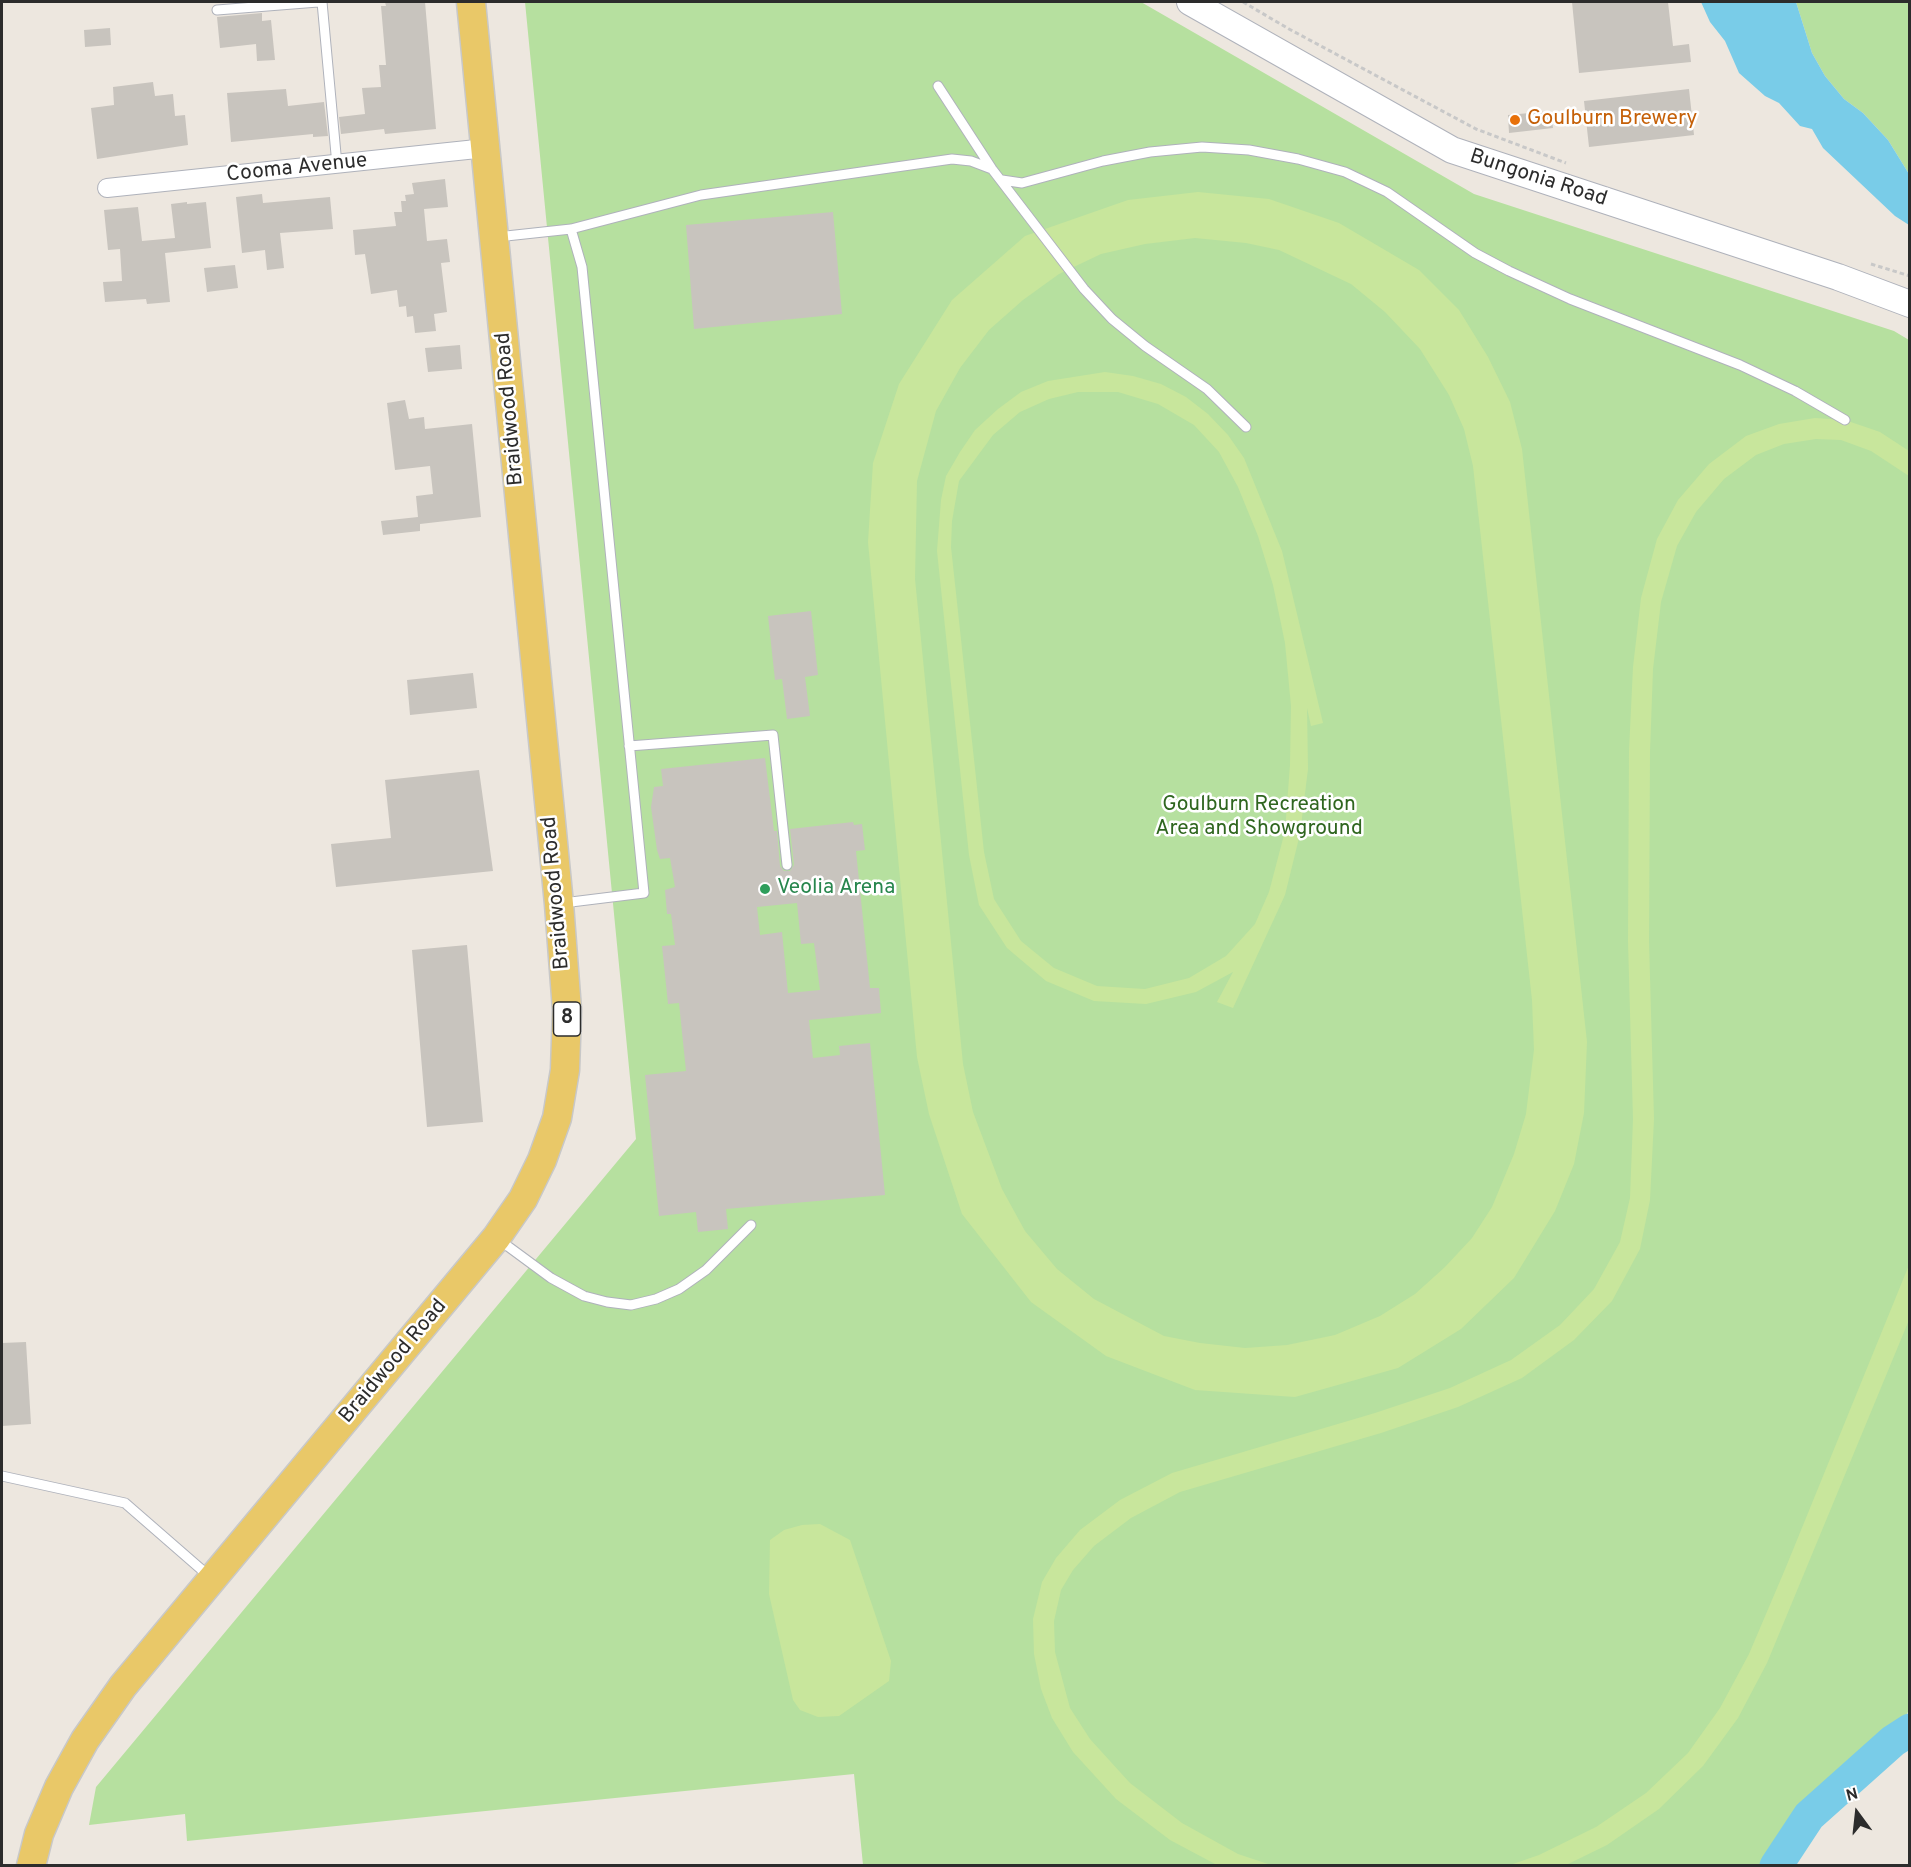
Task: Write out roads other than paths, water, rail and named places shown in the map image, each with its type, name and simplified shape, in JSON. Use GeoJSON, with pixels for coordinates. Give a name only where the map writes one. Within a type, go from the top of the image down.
{"type":"FeatureCollection","features":[{"type":"Feature","properties":{"kind":"main road","name":"Braidwood Road"},"geometry":{"type":"LineString","coordinates":[[31,1866],[39,1834],[59,1786],[85,1740],[123,1686],[496,1238],[523,1198],[542,1160],[557,1118],[565,1070],[567,1010],[559,904],[471,2]]}},
{"type":"Feature","properties":{"kind":"street","name":"Bungonia Road"},"geometry":{"type":"LineString","coordinates":[[1190,2],[1452,150],[1910,304]]}},
{"type":"Feature","properties":{"kind":"street","name":"Cooma Avenue"},"geometry":{"type":"LineString","coordinates":[[107,188],[486,148]]}},
{"type":"Feature","properties":{"kind":"lane"},"geometry":{"type":"LineString","coordinates":[[217,10],[320,2],[338,165]]}},
{"type":"Feature","properties":{"kind":"lane"},"geometry":{"type":"LineString","coordinates":[[938,86],[992,169],[1084,290],[1112,319],[1207,389],[1246,427]]}},
{"type":"Feature","properties":{"kind":"lane"},"geometry":{"type":"LineString","coordinates":[[1002,180],[1022,183],[1103,161],[1150,152],[1202,147],[1249,150],[1345,172],[1387,192],[1475,253],[1509,271],[1570,299],[1740,365],[1796,391],[1845,420]]}},
{"type":"Feature","properties":{"kind":"lane"},"geometry":{"type":"LineString","coordinates":[[495,237],[571,229],[701,195],[952,159],[971,161],[992,169]]}},
{"type":"Feature","properties":{"kind":"lane"},"geometry":{"type":"LineString","coordinates":[[559,904],[644,893],[582,267],[571,229]]}},
{"type":"Feature","properties":{"kind":"lane"},"geometry":{"type":"LineString","coordinates":[[629,746],[773,735],[787,865]]}},
{"type":"Feature","properties":{"kind":"lane"},"geometry":{"type":"LineString","coordinates":[[496,1238],[543,1273],[584,1296],[631,1305],[656,1299],[679,1289],[706,1270],[752,1225]]}},
{"type":"Feature","properties":{"kind":"lane"},"geometry":{"type":"LineString","coordinates":[[2,1476],[125,1503],[212,1579]]}},
{"type":"Feature","properties":{"kind":"water"},"geometry":{"type":"Polygon","coordinates":[[[1701,2],[1796,2],[1812,53],[1825,76],[1844,99],[1863,113],[1888,140],[1909,174],[1909,225],[1895,216],[1823,148],[1812,129],[1800,126],[1779,103],[1765,96],[1739,73],[1725,41],[1710,22],[1701,2]]]}},
{"type":"Feature","properties":{"kind":"waterway"},"geometry":{"type":"LineString","coordinates":[[1776,1866],[1809,1816],[1893,1741],[1910,1730]]}},
{"type":"Feature","properties":{"kind":"place","name":"Goulburn Brewery"},"geometry":{"type":"Point","coordinates":[1515,120]}},
{"type":"Feature","properties":{"kind":"place","name":"Veolia Arena"},"geometry":{"type":"Point","coordinates":[765,889]}},
{"type":"Feature","properties":{"kind":"park label","name":"Goulburn Recreation Area and Showground"},"geometry":{"type":"Point","coordinates":[1259,818]}}]}
